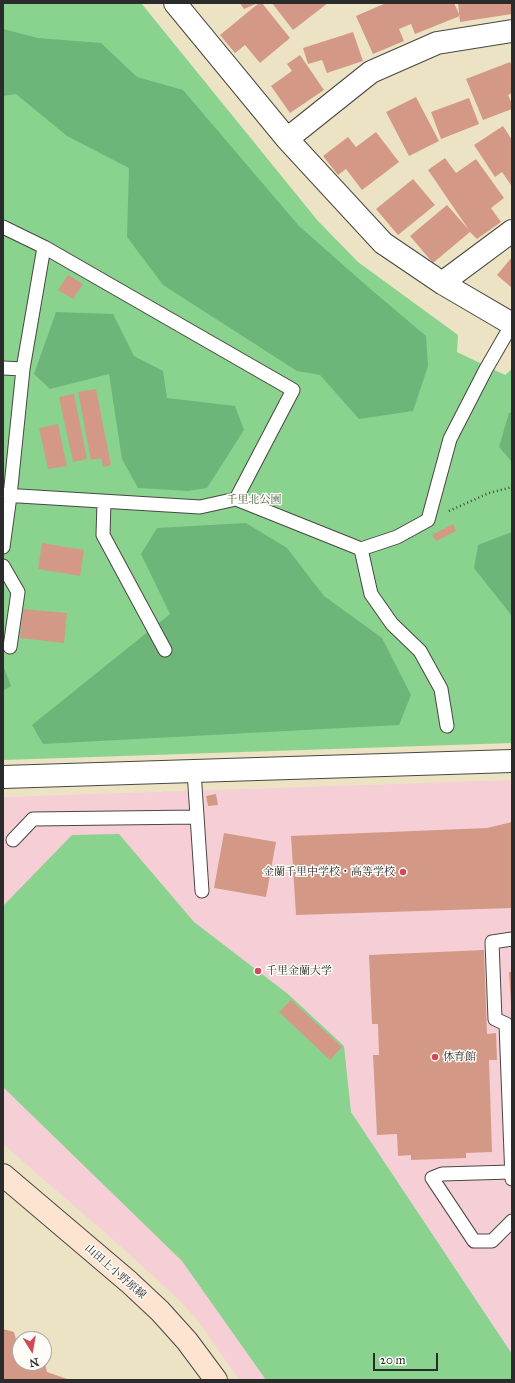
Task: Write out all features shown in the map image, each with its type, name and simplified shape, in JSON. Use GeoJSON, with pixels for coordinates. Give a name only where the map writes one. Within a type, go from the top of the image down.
{"type":"FeatureCollection","features":[{"type":"Feature","properties":{"kind":"main road","name":"山田上小野原線"},"geometry":{"type":"LineString","coordinates":[[3,1175],[129,1282],[160,1311],[187,1341],[216,1380]]}},
{"type":"Feature","properties":{"kind":"street"},"geometry":{"type":"LineString","coordinates":[[184,6],[287,139],[383,243],[442,283],[512,324]]}},
{"type":"Feature","properties":{"kind":"street"},"geometry":{"type":"LineString","coordinates":[[287,139],[371,72],[437,43],[512,31]]}},
{"type":"Feature","properties":{"kind":"street"},"geometry":{"type":"LineString","coordinates":[[442,283],[512,232]]}},
{"type":"Feature","properties":{"kind":"street"},"geometry":{"type":"LineString","coordinates":[[3,777],[512,760]]}},
{"type":"Feature","properties":{"kind":"lane"},"geometry":{"type":"LineString","coordinates":[[3,227],[44,247],[293,390],[236,499]]}},
{"type":"Feature","properties":{"kind":"lane"},"geometry":{"type":"LineString","coordinates":[[3,547],[6,495],[23,369],[44,247]]}},
{"type":"Feature","properties":{"kind":"lane"},"geometry":{"type":"LineString","coordinates":[[6,495],[200,507],[236,499],[361,549],[397,537],[428,520],[450,439],[512,324]]}},
{"type":"Feature","properties":{"kind":"lane"},"geometry":{"type":"LineString","coordinates":[[3,368],[23,369]]}},
{"type":"Feature","properties":{"kind":"lane"},"geometry":{"type":"LineString","coordinates":[[104,502],[103,534],[165,650]]}},
{"type":"Feature","properties":{"kind":"lane"},"geometry":{"type":"LineString","coordinates":[[361,549],[370,594],[392,624],[420,651],[441,689],[447,726]]}},
{"type":"Feature","properties":{"kind":"lane"},"geometry":{"type":"LineString","coordinates":[[3,566],[18,592],[10,647]]}},
{"type":"Feature","properties":{"kind":"lane"},"geometry":{"type":"LineString","coordinates":[[194,771],[202,891]]}},
{"type":"Feature","properties":{"kind":"lane"},"geometry":{"type":"LineString","coordinates":[[13,840],[33,819],[197,817]]}},
{"type":"Feature","properties":{"kind":"lane"},"geometry":{"type":"LineString","coordinates":[[512,939],[492,942],[495,1019],[506,1024],[512,1175],[442,1174],[432,1178],[474,1241],[492,1241],[512,1221]]}},
{"type":"Feature","properties":{"kind":"path"},"geometry":{"type":"LineString","coordinates":[[428,520],[489,493],[512,487]]}},
{"type":"Feature","properties":{"kind":"shaded area","name":"千里金蘭大学"},"geometry":{"type":"Polygon","coordinates":[[[512,780],[512,1380],[239,1380],[199,1322],[178,1299],[119,1245],[3,1144],[3,797],[512,780]]]}},
{"type":"Feature","properties":{"kind":"green space","name":"千里北公園"},"geometry":{"type":"Polygon","coordinates":[[[3,3],[141,3],[318,221],[358,262],[458,335],[457,352],[505,375],[512,369],[512,743],[3,760],[3,3]]]}},
{"type":"Feature","properties":{"kind":"green space"},"geometry":{"type":"Polygon","coordinates":[[[3,29],[38,38],[101,43],[137,77],[183,90],[299,226],[426,336],[428,366],[413,411],[359,419],[320,375],[297,371],[163,285],[127,237],[129,168],[67,136],[16,94],[3,96],[3,29]]]}},
{"type":"Feature","properties":{"kind":"green space"},"geometry":{"type":"Polygon","coordinates":[[[56,312],[113,314],[134,356],[163,371],[167,398],[235,406],[244,430],[207,488],[188,491],[138,488],[122,459],[109,374],[50,389],[34,374],[56,312]]]}},
{"type":"Feature","properties":{"kind":"green space"},"geometry":{"type":"Polygon","coordinates":[[[512,412],[512,462],[499,447],[509,413],[512,412]]]}},
{"type":"Feature","properties":{"kind":"green space"},"geometry":{"type":"Polygon","coordinates":[[[246,523],[287,548],[324,596],[382,638],[411,695],[399,725],[43,744],[32,725],[170,614],[141,554],[157,528],[246,523]]]}},
{"type":"Feature","properties":{"kind":"green space"},"geometry":{"type":"Polygon","coordinates":[[[512,532],[512,616],[474,568],[478,545],[512,532]]]}},
{"type":"Feature","properties":{"kind":"green space"},"geometry":{"type":"Polygon","coordinates":[[[3,665],[11,686],[3,691],[3,665]]]}},
{"type":"Feature","properties":{"kind":"green space"},"geometry":{"type":"Polygon","coordinates":[[[119,834],[194,922],[288,994],[344,1046],[351,1112],[512,1354],[512,1380],[266,1380],[182,1261],[3,1087],[3,906],[72,835],[119,834]]]}},
{"type":"Feature","properties":{"kind":"building"},"geometry":{"type":"Polygon","coordinates":[[[240,3],[258,3],[244,9],[240,3]]]}},
{"type":"Feature","properties":{"kind":"building"},"geometry":{"type":"Polygon","coordinates":[[[259,3],[262,3],[290,38],[260,63],[245,45],[235,53],[220,35],[259,3]]]}},
{"type":"Feature","properties":{"kind":"building"},"geometry":{"type":"Polygon","coordinates":[[[272,3],[328,3],[293,30],[272,3]]]}},
{"type":"Feature","properties":{"kind":"building"},"geometry":{"type":"Polygon","coordinates":[[[386,3],[454,3],[460,16],[415,34],[411,24],[399,29],[404,41],[373,54],[356,16],[386,3]]]}},
{"type":"Feature","properties":{"kind":"building"},"geometry":{"type":"Polygon","coordinates":[[[458,3],[512,3],[512,14],[460,22],[458,3]]]}},
{"type":"Feature","properties":{"kind":"building"},"geometry":{"type":"Polygon","coordinates":[[[353,32],[363,61],[327,73],[322,60],[308,64],[303,48],[353,32]]]}},
{"type":"Feature","properties":{"kind":"building"},"geometry":{"type":"Polygon","coordinates":[[[300,55],[324,90],[290,113],[271,86],[292,71],[287,64],[300,55]]]}},
{"type":"Feature","properties":{"kind":"building"},"geometry":{"type":"Polygon","coordinates":[[[510,62],[512,67],[512,93],[508,95],[512,104],[512,109],[483,120],[466,79],[510,62]]]}},
{"type":"Feature","properties":{"kind":"building"},"geometry":{"type":"Polygon","coordinates":[[[416,97],[439,141],[409,156],[386,112],[416,97]]]}},
{"type":"Feature","properties":{"kind":"building"},"geometry":{"type":"Polygon","coordinates":[[[469,98],[479,124],[441,139],[431,112],[469,98]]]}},
{"type":"Feature","properties":{"kind":"building"},"geometry":{"type":"Polygon","coordinates":[[[503,126],[512,140],[512,185],[502,172],[495,177],[474,145],[503,126]]]}},
{"type":"Feature","properties":{"kind":"building"},"geometry":{"type":"Polygon","coordinates":[[[376,132],[399,162],[362,190],[346,169],[338,175],[323,156],[348,137],[356,147],[376,132]]]}},
{"type":"Feature","properties":{"kind":"building"},"geometry":{"type":"Polygon","coordinates":[[[445,158],[456,173],[476,159],[504,198],[491,208],[501,222],[477,239],[470,232],[433,263],[410,236],[447,205],[469,230],[428,170],[445,158]]]}},
{"type":"Feature","properties":{"kind":"building"},"geometry":{"type":"Polygon","coordinates":[[[413,179],[435,205],[398,235],[376,209],[413,179]]]}},
{"type":"Feature","properties":{"kind":"building"},"geometry":{"type":"Polygon","coordinates":[[[512,257],[512,288],[497,275],[512,257]]]}},
{"type":"Feature","properties":{"kind":"building"},"geometry":{"type":"Polygon","coordinates":[[[68,275],[83,284],[73,299],[58,290],[68,275]]]}},
{"type":"Feature","properties":{"kind":"building"},"geometry":{"type":"Polygon","coordinates":[[[96,389],[111,465],[103,467],[101,458],[91,460],[78,392],[96,389]]]}},
{"type":"Feature","properties":{"kind":"building"},"geometry":{"type":"Polygon","coordinates":[[[74,394],[87,459],[73,462],[59,397],[74,394]]]}},
{"type":"Feature","properties":{"kind":"building"},"geometry":{"type":"Polygon","coordinates":[[[58,424],[67,466],[48,469],[39,428],[58,424]]]}},
{"type":"Feature","properties":{"kind":"building"},"geometry":{"type":"Polygon","coordinates":[[[453,524],[456,531],[436,541],[432,535],[453,524]]]}},
{"type":"Feature","properties":{"kind":"building"},"geometry":{"type":"Polygon","coordinates":[[[42,543],[84,550],[80,576],[38,569],[42,543]]]}},
{"type":"Feature","properties":{"kind":"building"},"geometry":{"type":"Polygon","coordinates":[[[23,609],[67,613],[64,643],[20,638],[23,609]]]}},
{"type":"Feature","properties":{"kind":"building"},"geometry":{"type":"Polygon","coordinates":[[[216,794],[218,805],[208,806],[206,796],[216,794]]]}},
{"type":"Feature","properties":{"kind":"building","name":"金蘭千里中学校・高等学校"},"geometry":{"type":"Polygon","coordinates":[[[512,822],[512,908],[296,915],[291,836],[487,828],[512,822]]]}},
{"type":"Feature","properties":{"kind":"building"},"geometry":{"type":"Polygon","coordinates":[[[224,833],[276,842],[266,897],[214,888],[224,833]]]}},
{"type":"Feature","properties":{"kind":"building","name":"体育館"},"geometry":{"type":"Polygon","coordinates":[[[484,950],[487,1034],[496,1033],[497,1060],[489,1060],[492,1152],[466,1153],[466,1158],[411,1160],[411,1155],[398,1156],[397,1134],[377,1135],[373,1055],[379,1055],[378,1024],[372,1024],[369,955],[484,950]]]}},
{"type":"Feature","properties":{"kind":"building"},"geometry":{"type":"Polygon","coordinates":[[[509,972],[512,972],[512,1004],[511,1004],[509,972]]]}},
{"type":"Feature","properties":{"kind":"building"},"geometry":{"type":"Polygon","coordinates":[[[291,1000],[342,1047],[330,1060],[279,1012],[291,1000]]]}},
{"type":"Feature","properties":{"kind":"building"},"geometry":{"type":"Polygon","coordinates":[[[3,1329],[12,1331],[12,1371],[47,1371],[70,1380],[3,1380],[3,1329]]]}},
{"type":"Feature","properties":{"kind":"place","name":"金蘭千里中学校・高等学校"},"geometry":{"type":"Point","coordinates":[403,872]}},
{"type":"Feature","properties":{"kind":"place","name":"千里金蘭大学"},"geometry":{"type":"Point","coordinates":[258,971]}},
{"type":"Feature","properties":{"kind":"place","name":"体育館"},"geometry":{"type":"Point","coordinates":[435,1057]}}]}
